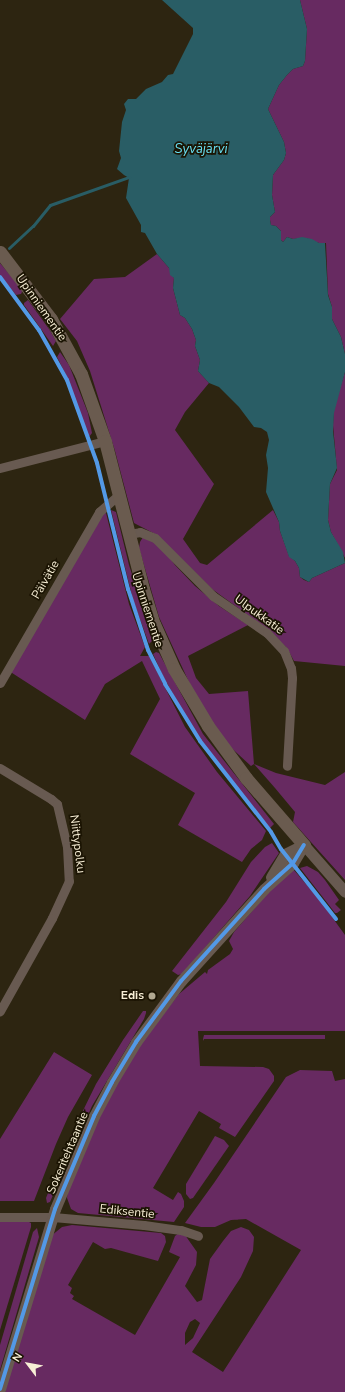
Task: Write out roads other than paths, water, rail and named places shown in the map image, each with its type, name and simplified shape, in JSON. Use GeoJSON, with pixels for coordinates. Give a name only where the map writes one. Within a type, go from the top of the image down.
{"type":"FeatureCollection","features":[{"type":"Feature","properties":{"kind":"main road","name":"Upinniementie"},"geometry":{"type":"LineString","coordinates":[[0,252],[43,307],[66,344],[83,380],[105,441],[154,624],[174,669],[208,726],[246,778],[304,845]]}},
{"type":"Feature","properties":{"kind":"street"},"geometry":{"type":"LineString","coordinates":[[0,468],[105,441]]}},
{"type":"Feature","properties":{"kind":"street","name":"Päivätie"},"geometry":{"type":"LineString","coordinates":[[0,684],[99,512],[120,494]]}},
{"type":"Feature","properties":{"kind":"street","name":"Ulpukkatie"},"geometry":{"type":"LineString","coordinates":[[129,534],[140,532],[155,538],[213,596],[271,636],[284,651],[291,668],[292,678],[287,766]]}},
{"type":"Feature","properties":{"kind":"street","name":"Niittypolku"},"geometry":{"type":"LineString","coordinates":[[0,768],[57,804],[67,847],[69,881],[52,918],[0,1010]]}},
{"type":"Feature","properties":{"kind":"street","name":"Sokeritehtaantie"},"geometry":{"type":"LineString","coordinates":[[0,1389],[53,1217],[94,1116],[136,1042],[181,981],[264,889],[285,854],[304,845]]}},
{"type":"Feature","properties":{"kind":"street","name":"Upinniementie"},"geometry":{"type":"LineString","coordinates":[[304,845],[345,892]]}},
{"type":"Feature","properties":{"kind":"street","name":"Ediksentie"},"geometry":{"type":"LineString","coordinates":[[0,1217],[53,1217],[152,1226],[181,1230],[198,1236]]}},
{"type":"Feature","properties":{"kind":"water","name":"Syväjärvi"},"geometry":{"type":"Polygon","coordinates":[[[162,0],[300,0],[307,29],[305,61],[303,66],[293,69],[279,85],[268,109],[284,142],[286,153],[284,160],[273,175],[272,195],[275,212],[270,217],[270,220],[271,225],[276,226],[281,231],[281,240],[283,242],[287,237],[293,239],[302,237],[312,239],[319,243],[325,243],[328,295],[332,307],[332,319],[341,337],[345,354],[345,372],[334,413],[333,431],[337,468],[330,484],[328,520],[331,532],[343,552],[345,563],[312,578],[309,582],[300,577],[299,568],[295,561],[289,557],[280,531],[279,522],[266,492],[268,468],[266,455],[269,440],[267,432],[261,428],[254,427],[239,407],[219,387],[209,383],[198,371],[200,360],[195,346],[196,340],[192,329],[185,318],[180,315],[173,288],[174,278],[170,275],[169,268],[157,254],[145,233],[141,232],[141,225],[126,198],[129,178],[117,169],[121,158],[119,151],[122,122],[126,110],[124,104],[128,99],[136,99],[146,89],[162,82],[168,75],[173,74],[193,34],[193,28],[162,0]]]}},
{"type":"Feature","properties":{"kind":"waterway"},"geometry":{"type":"LineString","coordinates":[[9,248],[33,226],[50,205],[129,177]]}},
{"type":"Feature","properties":{"kind":"place","name":"Edis"},"geometry":{"type":"Point","coordinates":[152,996]}}]}
